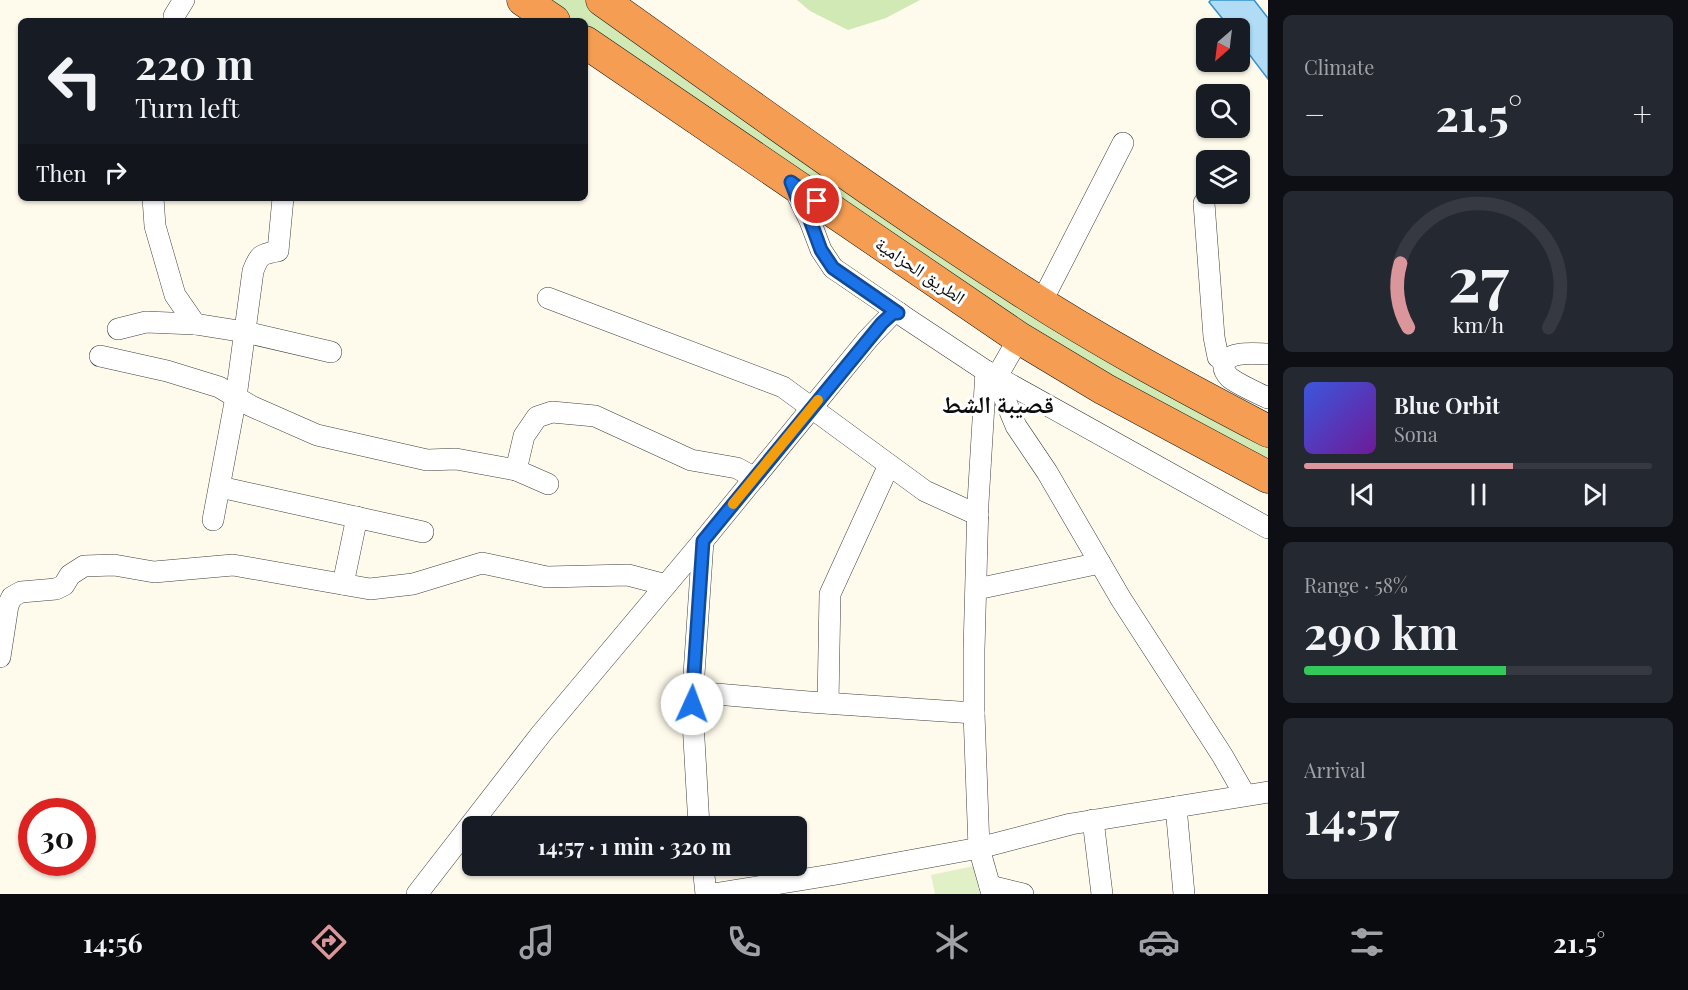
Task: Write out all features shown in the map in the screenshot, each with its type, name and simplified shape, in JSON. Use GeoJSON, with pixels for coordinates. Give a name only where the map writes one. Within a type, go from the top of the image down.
{"type":"FeatureCollection","features":[{"type":"Feature","properties":{"kind":"highway"},"geometry":{"type":"LineString","coordinates":[[524,0],[550,18]]}},
{"type":"Feature","properties":{"kind":"highway"},"geometry":{"type":"LineString","coordinates":[[602,0],[913,219],[1041,303],[1123,353],[1268,431]]}},
{"type":"Feature","properties":{"kind":"highway","name":"الطريق الحزامية"},"geometry":{"type":"LineString","coordinates":[[588,44],[1019,338],[1104,390],[1268,477]]}},
{"type":"Feature","properties":{"kind":"street"},"geometry":{"type":"LineString","coordinates":[[174,18],[184,0]]}},
{"type":"Feature","properties":{"kind":"street"},"geometry":{"type":"LineString","coordinates":[[1041,303],[1124,143]]}},
{"type":"Feature","properties":{"kind":"street"},"geometry":{"type":"LineString","coordinates":[[791,182],[810,220],[821,250],[833,268],[991,374],[1268,528]]}},
{"type":"Feature","properties":{"kind":"street"},"geometry":{"type":"LineString","coordinates":[[153,201],[155,226],[175,295],[195,324]]}},
{"type":"Feature","properties":{"kind":"street"},"geometry":{"type":"LineString","coordinates":[[213,520],[236,397],[253,272],[258,259],[264,254],[278,251],[283,201]]}},
{"type":"Feature","properties":{"kind":"street"},"geometry":{"type":"LineString","coordinates":[[1204,204],[1214,337],[1218,357],[1226,361]]}},
{"type":"Feature","properties":{"kind":"street"},"geometry":{"type":"LineString","coordinates":[[548,298],[783,387],[925,491],[978,515]]}},
{"type":"Feature","properties":{"kind":"street"},"geometry":{"type":"LineString","coordinates":[[417,894],[540,734],[888,316],[898,313]]}},
{"type":"Feature","properties":{"kind":"street"},"geometry":{"type":"LineString","coordinates":[[118,329],[146,322],[195,324],[245,332],[331,352]]}},
{"type":"Feature","properties":{"kind":"street"},"geometry":{"type":"LineString","coordinates":[[1019,338],[991,374],[981,424],[974,712],[979,848],[991,890],[1023,894]]}},
{"type":"Feature","properties":{"kind":"street"},"geometry":{"type":"LineString","coordinates":[[1268,354],[1232,357],[1226,361],[1224,370],[1227,376],[1268,398]]}},
{"type":"Feature","properties":{"kind":"street"},"geometry":{"type":"LineString","coordinates":[[100,356],[167,371],[219,387],[260,410],[317,435],[427,460],[456,459],[516,470],[548,484]]}},
{"type":"Feature","properties":{"kind":"street"},"geometry":{"type":"LineString","coordinates":[[991,374],[1016,426],[1047,472],[1100,564],[1245,795]]}},
{"type":"Feature","properties":{"kind":"street"},"geometry":{"type":"LineString","coordinates":[[516,470],[524,436],[537,417],[552,412],[595,416],[691,460],[737,468],[755,478]]}},
{"type":"Feature","properties":{"kind":"street"},"geometry":{"type":"LineString","coordinates":[[828,703],[830,594],[889,465]]}},
{"type":"Feature","properties":{"kind":"street"},"geometry":{"type":"LineString","coordinates":[[220,487],[423,532]]}},
{"type":"Feature","properties":{"kind":"street"},"geometry":{"type":"LineString","coordinates":[[343,584],[357,517]]}},
{"type":"Feature","properties":{"kind":"street"},"geometry":{"type":"LineString","coordinates":[[698,816],[693,692],[703,541]]}},
{"type":"Feature","properties":{"kind":"street"},"geometry":{"type":"LineString","coordinates":[[0,657],[8,606],[12,597],[21,592],[56,589],[64,585],[70,575],[84,566],[114,565],[154,572],[232,565],[370,589],[413,584],[482,563],[547,577],[628,575],[666,585]]}},
{"type":"Feature","properties":{"kind":"street"},"geometry":{"type":"LineString","coordinates":[[977,589],[1100,564]]}},
{"type":"Feature","properties":{"kind":"street"},"geometry":{"type":"LineString","coordinates":[[693,692],[974,712]]}},
{"type":"Feature","properties":{"kind":"street"},"geometry":{"type":"LineString","coordinates":[[713,894],[979,848],[1071,824],[1268,792]]}},
{"type":"Feature","properties":{"kind":"street"},"geometry":{"type":"LineString","coordinates":[[1176,807],[1184,894]]}},
{"type":"Feature","properties":{"kind":"street"},"geometry":{"type":"LineString","coordinates":[[1093,820],[1102,894]]}},
{"type":"Feature","properties":{"kind":"street"},"geometry":{"type":"LineString","coordinates":[[704,876],[706,894]]}},
{"type":"Feature","properties":{"kind":"green space"},"geometry":{"type":"Polygon","coordinates":[[[540,0],[588,0],[1268,441],[1268,469],[1096,374],[588,33],[588,18],[567,18],[540,0]]]}},
{"type":"Feature","properties":{"kind":"green space"},"geometry":{"type":"Polygon","coordinates":[[[797,0],[920,0],[886,18],[848,30],[810,11],[797,0]]]}},
{"type":"Feature","properties":{"kind":"green space"},"geometry":{"type":"Polygon","coordinates":[[[974,866],[980,894],[935,894],[931,875],[974,866]]]}},
{"type":"Feature","properties":{"kind":"water"},"geometry":{"type":"Polygon","coordinates":[[[1211,0],[1254,0],[1268,18],[1268,79],[1250,55],[1250,18],[1222,18],[1209,2],[1211,0]]]}},
{"type":"Feature","properties":{"kind":"slow traffic"},"geometry":{"type":"LineString","coordinates":[[733,504],[818,400]]}},
{"type":"Feature","properties":{"kind":"district","name":"قصيبة الشط"},"geometry":{"type":"Point","coordinates":[998,405]}},
{"type":"Feature","properties":{"kind":"route"},"geometry":{"type":"LineString","coordinates":[[692,704],[703,541],[882,323],[888,316],[898,313],[833,268],[821,250],[810,220],[791,182],[817,201]]}}]}
